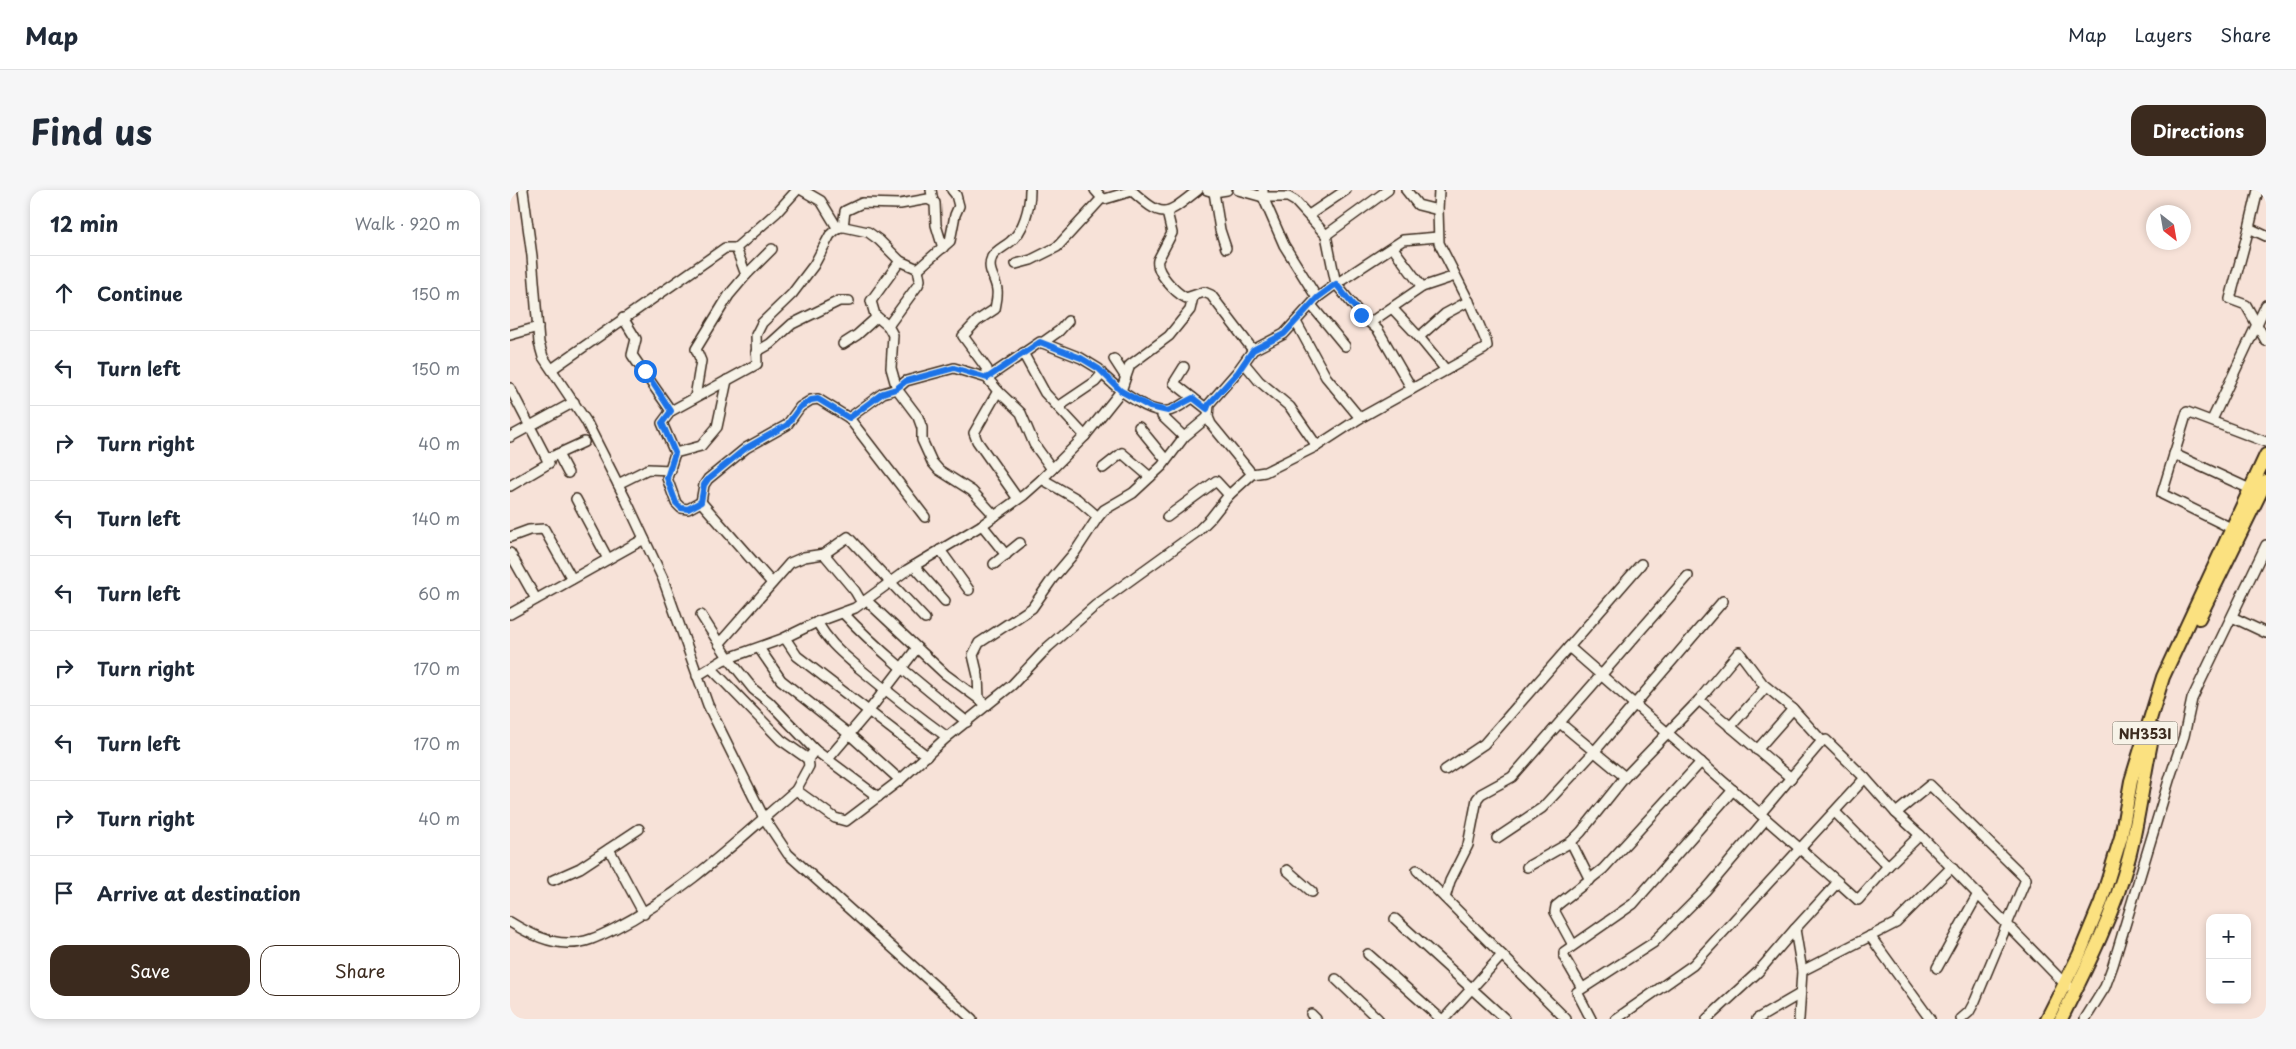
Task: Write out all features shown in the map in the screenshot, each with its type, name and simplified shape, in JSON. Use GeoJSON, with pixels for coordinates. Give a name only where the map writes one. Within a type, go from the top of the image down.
{"type":"FeatureCollection","features":[{"type":"Feature","properties":{"kind":"highway","name":"NH353I"},"geometry":{"type":"LineString","coordinates":[[2061,1019],[2115,859],[2131,781],[2163,677],[2266,455]]}},
{"type":"Feature","properties":{"kind":"highway","name":"NH353I"},"geometry":{"type":"LineString","coordinates":[[2047,1019],[2071,986],[2109,918],[2129,858],[2142,783],[2154,731],[2169,680],[2266,481]]}},
{"type":"Feature","properties":{"kind":"street"},"geometry":{"type":"LineString","coordinates":[[523,190],[532,256],[539,343],[543,357],[586,421],[618,484],[663,579],[708,705],[764,818],[788,854],[972,1019]]}},
{"type":"Feature","properties":{"kind":"street"},"geometry":{"type":"LineString","coordinates":[[552,369],[725,248],[736,248],[777,212],[797,190]]}},
{"type":"Feature","properties":{"kind":"street"},"geometry":{"type":"LineString","coordinates":[[802,190],[821,201],[840,228],[868,232],[900,261],[918,269]]}},
{"type":"Feature","properties":{"kind":"street"},"geometry":{"type":"LineString","coordinates":[[931,190],[936,228],[942,248]]}},
{"type":"Feature","properties":{"kind":"street"},"geometry":{"type":"LineString","coordinates":[[888,326],[918,285],[918,269],[950,241],[955,215],[959,206],[956,195],[952,190]]}},
{"type":"Feature","properties":{"kind":"street"},"geometry":{"type":"LineString","coordinates":[[987,378],[987,369],[964,336],[976,321],[995,309],[997,289],[991,275],[990,263],[993,255],[1012,241],[1023,223],[1030,204],[1030,190]]}},
{"type":"Feature","properties":{"kind":"street"},"geometry":{"type":"LineString","coordinates":[[1094,190],[1102,198]]}},
{"type":"Feature","properties":{"kind":"street"},"geometry":{"type":"LineString","coordinates":[[1016,264],[1031,260],[1057,247],[1102,198],[1115,197],[1132,191],[1151,207],[1167,212],[1198,190]]}},
{"type":"Feature","properties":{"kind":"street"},"geometry":{"type":"LineString","coordinates":[[1226,248],[1210,191],[1227,190]]}},
{"type":"Feature","properties":{"kind":"street"},"geometry":{"type":"LineString","coordinates":[[1238,190],[1288,196],[1309,215],[1326,235],[1336,284],[1361,315],[1378,330],[1412,389]]}},
{"type":"Feature","properties":{"kind":"street"},"geometry":{"type":"LineString","coordinates":[[1309,215],[1346,190]]}},
{"type":"Feature","properties":{"kind":"street"},"geometry":{"type":"LineString","coordinates":[[1326,235],[1388,190]]}},
{"type":"Feature","properties":{"kind":"street"},"geometry":{"type":"LineString","coordinates":[[1406,190],[1418,205],[1438,210]]}},
{"type":"Feature","properties":{"kind":"street"},"geometry":{"type":"LineString","coordinates":[[796,790],[835,818],[846,821],[900,780],[947,737],[968,722],[983,702],[1012,685],[1048,647],[1096,605],[1197,532],[1229,495],[1252,474],[1266,472],[1316,446],[1360,418],[1487,346],[1469,301],[1455,276],[1438,238],[1439,190]]}},
{"type":"Feature","properties":{"kind":"street"},"geometry":{"type":"LineString","coordinates":[[2258,190],[2250,228],[2230,299],[2246,304],[2266,341]]}},
{"type":"Feature","properties":{"kind":"street"},"geometry":{"type":"LineString","coordinates":[[1263,193],[1284,245],[1315,302],[1345,346]]}},
{"type":"Feature","properties":{"kind":"street"},"geometry":{"type":"LineString","coordinates":[[701,502],[688,509],[681,508],[676,503],[667,478],[675,453],[662,423],[671,411],[757,364],[756,335],[762,323],[792,294],[814,265],[830,235],[840,228],[845,211],[859,204],[900,204],[928,199],[933,201]]}},
{"type":"Feature","properties":{"kind":"street"},"geometry":{"type":"LineString","coordinates":[[1167,212],[1172,233],[1157,265],[1160,272],[1186,298],[1204,292],[1211,295],[1253,350]]}},
{"type":"Feature","properties":{"kind":"street"},"geometry":{"type":"LineString","coordinates":[[2250,228],[2266,236]]}},
{"type":"Feature","properties":{"kind":"street"},"geometry":{"type":"LineString","coordinates":[[983,702],[973,655],[979,643],[1032,608],[1053,578],[1075,552],[1098,517],[1104,510],[1134,493],[1166,460],[1184,437],[1207,413],[1209,404],[1253,350],[1284,334],[1315,302],[1336,284],[1403,240],[1438,238]]}},
{"type":"Feature","properties":{"kind":"street"},"geometry":{"type":"LineString","coordinates":[[736,248],[746,275]]}},
{"type":"Feature","properties":{"kind":"street"},"geometry":{"type":"LineString","coordinates":[[1393,248],[1422,287]]}},
{"type":"Feature","properties":{"kind":"street"},"geometry":{"type":"LineString","coordinates":[[695,397],[701,361],[696,349],[730,295],[746,275],[772,249]]}},
{"type":"Feature","properties":{"kind":"street"},"geometry":{"type":"LineString","coordinates":[[900,261],[871,301],[877,317],[888,326],[893,335],[891,368],[896,389],[918,417],[922,428],[922,440],[932,462],[939,470],[972,491],[995,516]]}},
{"type":"Feature","properties":{"kind":"street"},"geometry":{"type":"LineString","coordinates":[[1371,322],[1422,287],[1455,276]]}},
{"type":"Feature","properties":{"kind":"street"},"geometry":{"type":"LineString","coordinates":[[697,676],[728,659],[785,638],[864,602],[914,566],[982,525],[1018,499],[1042,479],[1086,436],[1121,391],[1126,376],[1134,362],[1169,336],[1190,310],[1193,297]]}},
{"type":"Feature","properties":{"kind":"street"},"geometry":{"type":"LineString","coordinates":[[756,352],[770,344],[792,324],[839,301],[849,301]]}},
{"type":"Feature","properties":{"kind":"street"},"geometry":{"type":"LineString","coordinates":[[1419,337],[1445,314],[1469,301]]}},
{"type":"Feature","properties":{"kind":"street"},"geometry":{"type":"LineString","coordinates":[[2212,420],[2266,306]]}},
{"type":"Feature","properties":{"kind":"street"},"geometry":{"type":"LineString","coordinates":[[1392,308],[1446,370]]}},
{"type":"Feature","properties":{"kind":"street"},"geometry":{"type":"LineString","coordinates":[[843,344],[857,336],[877,317]]}},
{"type":"Feature","properties":{"kind":"street"},"geometry":{"type":"LineString","coordinates":[[623,318],[636,339],[632,355],[671,411]]}},
{"type":"Feature","properties":{"kind":"street"},"geometry":{"type":"LineString","coordinates":[[1042,343],[1060,331],[1068,321]]}},
{"type":"Feature","properties":{"kind":"street"},"geometry":{"type":"LineString","coordinates":[[1296,322],[1326,376],[1360,418]]}},
{"type":"Feature","properties":{"kind":"street"},"geometry":{"type":"LineString","coordinates":[[510,335],[538,327]]}},
{"type":"Feature","properties":{"kind":"street"},"geometry":{"type":"LineString","coordinates":[[987,378],[1037,343],[1042,343],[1081,358],[1099,369],[1121,391],[1150,407],[1163,411],[1172,410],[1193,398]]}},
{"type":"Feature","properties":{"kind":"street"},"geometry":{"type":"LineString","coordinates":[[1023,352],[1045,393],[1086,436]]}},
{"type":"Feature","properties":{"kind":"street"},"geometry":{"type":"LineString","coordinates":[[1114,359],[1126,376]]}},
{"type":"Feature","properties":{"kind":"street"},"geometry":{"type":"LineString","coordinates":[[1244,363],[1259,382],[1290,407],[1316,446]]}},
{"type":"Feature","properties":{"kind":"street"},"geometry":{"type":"LineString","coordinates":[[1184,367],[1174,383],[1193,398],[1207,413],[1252,474]]}},
{"type":"Feature","properties":{"kind":"street"},"geometry":{"type":"LineString","coordinates":[[849,418],[883,393],[896,389],[906,381],[954,368],[987,378],[1021,413],[1034,444],[1052,469]]}},
{"type":"Feature","properties":{"kind":"street"},"geometry":{"type":"LineString","coordinates":[[1058,407],[1095,382],[1102,374]]}},
{"type":"Feature","properties":{"kind":"street"},"geometry":{"type":"LineString","coordinates":[[675,453],[701,446],[717,427],[727,380]]}},
{"type":"Feature","properties":{"kind":"street"},"geometry":{"type":"LineString","coordinates":[[510,388],[549,463],[547,466],[510,486]]}},
{"type":"Feature","properties":{"kind":"street"},"geometry":{"type":"LineString","coordinates":[[998,391],[974,433],[1018,499]]}},
{"type":"Feature","properties":{"kind":"street"},"geometry":{"type":"LineString","coordinates":[[701,502],[704,485],[708,479],[746,448],[787,425],[800,407],[811,400],[818,399],[849,418],[925,517]]}},
{"type":"Feature","properties":{"kind":"street"},"geometry":{"type":"LineString","coordinates":[[510,437],[574,402]]}},
{"type":"Feature","properties":{"kind":"street"},"geometry":{"type":"LineString","coordinates":[[2231,528],[2163,495],[2187,412],[2266,442]]}},
{"type":"Feature","properties":{"kind":"street"},"geometry":{"type":"LineString","coordinates":[[1162,416],[1184,437]]}},
{"type":"Feature","properties":{"kind":"street"},"geometry":{"type":"LineString","coordinates":[[1139,427],[1166,460]]}},
{"type":"Feature","properties":{"kind":"street"},"geometry":{"type":"LineString","coordinates":[[548,459],[584,442]]}},
{"type":"Feature","properties":{"kind":"street"},"geometry":{"type":"LineString","coordinates":[[1103,468],[1122,453],[1150,477]]}},
{"type":"Feature","properties":{"kind":"street"},"geometry":{"type":"LineString","coordinates":[[558,454],[568,473]]}},
{"type":"Feature","properties":{"kind":"street"},"geometry":{"type":"LineString","coordinates":[[2174,454],[2250,489]]}},
{"type":"Feature","properties":{"kind":"street"},"geometry":{"type":"LineString","coordinates":[[618,484],[648,469],[671,470]]}},
{"type":"Feature","properties":{"kind":"street"},"geometry":{"type":"LineString","coordinates":[[1042,479],[1077,499],[1098,517]]}},
{"type":"Feature","properties":{"kind":"street"},"geometry":{"type":"LineString","coordinates":[[1167,517],[1216,481],[1229,495]]}},
{"type":"Feature","properties":{"kind":"street"},"geometry":{"type":"LineString","coordinates":[[576,498],[608,559]]}},
{"type":"Feature","properties":{"kind":"street"},"geometry":{"type":"LineString","coordinates":[[701,502],[772,583]]}},
{"type":"Feature","properties":{"kind":"street"},"geometry":{"type":"LineString","coordinates":[[982,525],[1006,555]]}},
{"type":"Feature","properties":{"kind":"street"},"geometry":{"type":"LineString","coordinates":[[510,537],[529,530],[544,529],[572,579]]}},
{"type":"Feature","properties":{"kind":"street"},"geometry":{"type":"LineString","coordinates":[[719,644],[790,564],[804,557],[824,554],[844,538],[852,538],[890,583],[925,619]]}},
{"type":"Feature","properties":{"kind":"street"},"geometry":{"type":"LineString","coordinates":[[510,614],[644,539]]}},
{"type":"Feature","properties":{"kind":"street"},"geometry":{"type":"LineString","coordinates":[[994,564],[1020,543]]}},
{"type":"Feature","properties":{"kind":"street"},"geometry":{"type":"LineString","coordinates":[[2085,1019],[2105,987],[2113,965],[2184,736],[2192,700],[2266,545]]}},
{"type":"Feature","properties":{"kind":"street"},"geometry":{"type":"LineString","coordinates":[[940,550],[969,590]]}},
{"type":"Feature","properties":{"kind":"street"},"geometry":{"type":"LineString","coordinates":[[510,553],[536,599]]}},
{"type":"Feature","properties":{"kind":"street"},"geometry":{"type":"LineString","coordinates":[[824,554],[864,602],[945,674],[983,702]]}},
{"type":"Feature","properties":{"kind":"street"},"geometry":{"type":"LineString","coordinates":[[1445,770],[1484,744],[1641,564]]}},
{"type":"Feature","properties":{"kind":"street"},"geometry":{"type":"LineString","coordinates":[[914,566],[946,601]]}},
{"type":"Feature","properties":{"kind":"street"},"geometry":{"type":"LineString","coordinates":[[1445,898],[1450,881],[1468,845],[1478,799],[1481,794],[1512,777],[1688,576]]}},
{"type":"Feature","properties":{"kind":"street"},"geometry":{"type":"LineString","coordinates":[[1496,838],[1542,808],[1594,752],[1723,602]]}},
{"type":"Feature","properties":{"kind":"street"},"geometry":{"type":"LineString","coordinates":[[843,613],[869,640],[902,669],[968,722]]}},
{"type":"Feature","properties":{"kind":"street"},"geometry":{"type":"LineString","coordinates":[[701,615],[728,659],[753,689],[769,702],[816,750],[878,797]]}},
{"type":"Feature","properties":{"kind":"street"},"geometry":{"type":"LineString","coordinates":[[2232,617],[2266,633]]}},
{"type":"Feature","properties":{"kind":"street"},"geometry":{"type":"LineString","coordinates":[[817,622],[828,641],[885,691],[947,737]]}},
{"type":"Feature","properties":{"kind":"street"},"geometry":{"type":"LineString","coordinates":[[785,638],[797,656],[927,756]]}},
{"type":"Feature","properties":{"kind":"street"},"geometry":{"type":"LineString","coordinates":[[1569,647],[1858,900],[1888,866],[1920,835]]}},
{"type":"Feature","properties":{"kind":"street"},"geometry":{"type":"LineString","coordinates":[[759,648],[781,680],[850,734],[900,780]]}},
{"type":"Feature","properties":{"kind":"street"},"geometry":{"type":"LineString","coordinates":[[828,759],[885,691],[917,648]]}},
{"type":"Feature","properties":{"kind":"street"},"geometry":{"type":"LineString","coordinates":[[1527,867],[1571,842],[1581,832],[1626,777],[1740,652],[1766,687],[1792,709],[1822,741],[1826,740],[1865,778],[1896,813],[2071,986]]}},
{"type":"Feature","properties":{"kind":"street"},"geometry":{"type":"LineString","coordinates":[[510,922],[543,938],[571,943],[596,938],[644,914],[689,882],[796,790],[809,766],[808,759],[781,740],[711,668]]}},
{"type":"Feature","properties":{"kind":"street"},"geometry":{"type":"LineString","coordinates":[[1730,727],[1766,687]]}},
{"type":"Feature","properties":{"kind":"street"},"geometry":{"type":"LineString","coordinates":[[1698,700],[1790,778]]}},
{"type":"Feature","properties":{"kind":"street"},"geometry":{"type":"LineString","coordinates":[[1758,750],[1792,709]]}},
{"type":"Feature","properties":{"kind":"street"},"geometry":{"type":"LineString","coordinates":[[1560,723],[1626,777]]}},
{"type":"Feature","properties":{"kind":"street"},"geometry":{"type":"LineString","coordinates":[[1591,1019],[1576,993],[1653,943],[1705,891],[1790,778],[1822,741]]}},
{"type":"Feature","properties":{"kind":"street"},"geometry":{"type":"LineString","coordinates":[[808,759],[816,750]]}},
{"type":"Feature","properties":{"kind":"street"},"geometry":{"type":"LineString","coordinates":[[1573,945],[1555,909],[1557,904],[1590,880],[1621,850],[1701,762]]}},
{"type":"Feature","properties":{"kind":"street"},"geometry":{"type":"LineString","coordinates":[[1616,1019],[1693,965],[1801,850],[1865,778]]}},
{"type":"Feature","properties":{"kind":"street"},"geometry":{"type":"LineString","coordinates":[[1896,813],[1930,785],[2026,879],[1975,1001],[1969,1012],[1960,1019]]}},
{"type":"Feature","properties":{"kind":"street"},"geometry":{"type":"LineString","coordinates":[[1582,988],[1563,955],[1573,945],[1634,904],[1733,790]]}},
{"type":"Feature","properties":{"kind":"street"},"geometry":{"type":"LineString","coordinates":[[1835,812],[1888,866]]}},
{"type":"Feature","properties":{"kind":"street"},"geometry":{"type":"LineString","coordinates":[[552,880],[580,868],[639,829]]}},
{"type":"Feature","properties":{"kind":"street"},"geometry":{"type":"LineString","coordinates":[[1571,842],[1590,880]]}},
{"type":"Feature","properties":{"kind":"street"},"geometry":{"type":"LineString","coordinates":[[609,849],[644,914]]}},
{"type":"Feature","properties":{"kind":"street"},"geometry":{"type":"LineString","coordinates":[[1802,972],[1896,923],[1952,867]]}},
{"type":"Feature","properties":{"kind":"street"},"geometry":{"type":"LineString","coordinates":[[1287,870],[1312,892]]}},
{"type":"Feature","properties":{"kind":"street"},"geometry":{"type":"LineString","coordinates":[[1417,870],[1566,1019]]}},
{"type":"Feature","properties":{"kind":"street"},"geometry":{"type":"LineString","coordinates":[[1707,1019],[1758,972],[1838,882]]}},
{"type":"Feature","properties":{"kind":"street"},"geometry":{"type":"LineString","coordinates":[[1937,968],[1978,894]]}},
{"type":"Feature","properties":{"kind":"street"},"geometry":{"type":"LineString","coordinates":[[1395,919],[1505,1019]]}},
{"type":"Feature","properties":{"kind":"street"},"geometry":{"type":"LineString","coordinates":[[1795,929],[1802,972],[1798,1019]]}},
{"type":"Feature","properties":{"kind":"street"},"geometry":{"type":"LineString","coordinates":[[1870,936],[1930,1019]]}},
{"type":"Feature","properties":{"kind":"street"},"geometry":{"type":"LineString","coordinates":[[1368,954],[1443,1019],[1502,955]]}},
{"type":"Feature","properties":{"kind":"street"},"geometry":{"type":"LineString","coordinates":[[1336,979],[1378,1019]]}},
{"type":"Feature","properties":{"kind":"street"},"geometry":{"type":"LineString","coordinates":[[1757,1019],[1800,994]]}},
{"type":"Feature","properties":{"kind":"route"},"geometry":{"type":"LineString","coordinates":[[645,371],[671,411],[662,423],[675,453],[667,478],[676,503],[681,508],[688,509],[701,502],[704,485],[708,479],[746,448],[787,425],[797,409],[811,400],[818,399],[849,418],[883,393],[896,389],[906,381],[954,368],[987,378],[1040,342],[1053,349],[1081,358],[1099,369],[1121,391],[1150,407],[1168,411],[1193,398],[1207,409],[1209,404],[1238,372],[1253,350],[1284,334],[1312,306],[1317,298],[1336,284],[1361,315]]}}]}
